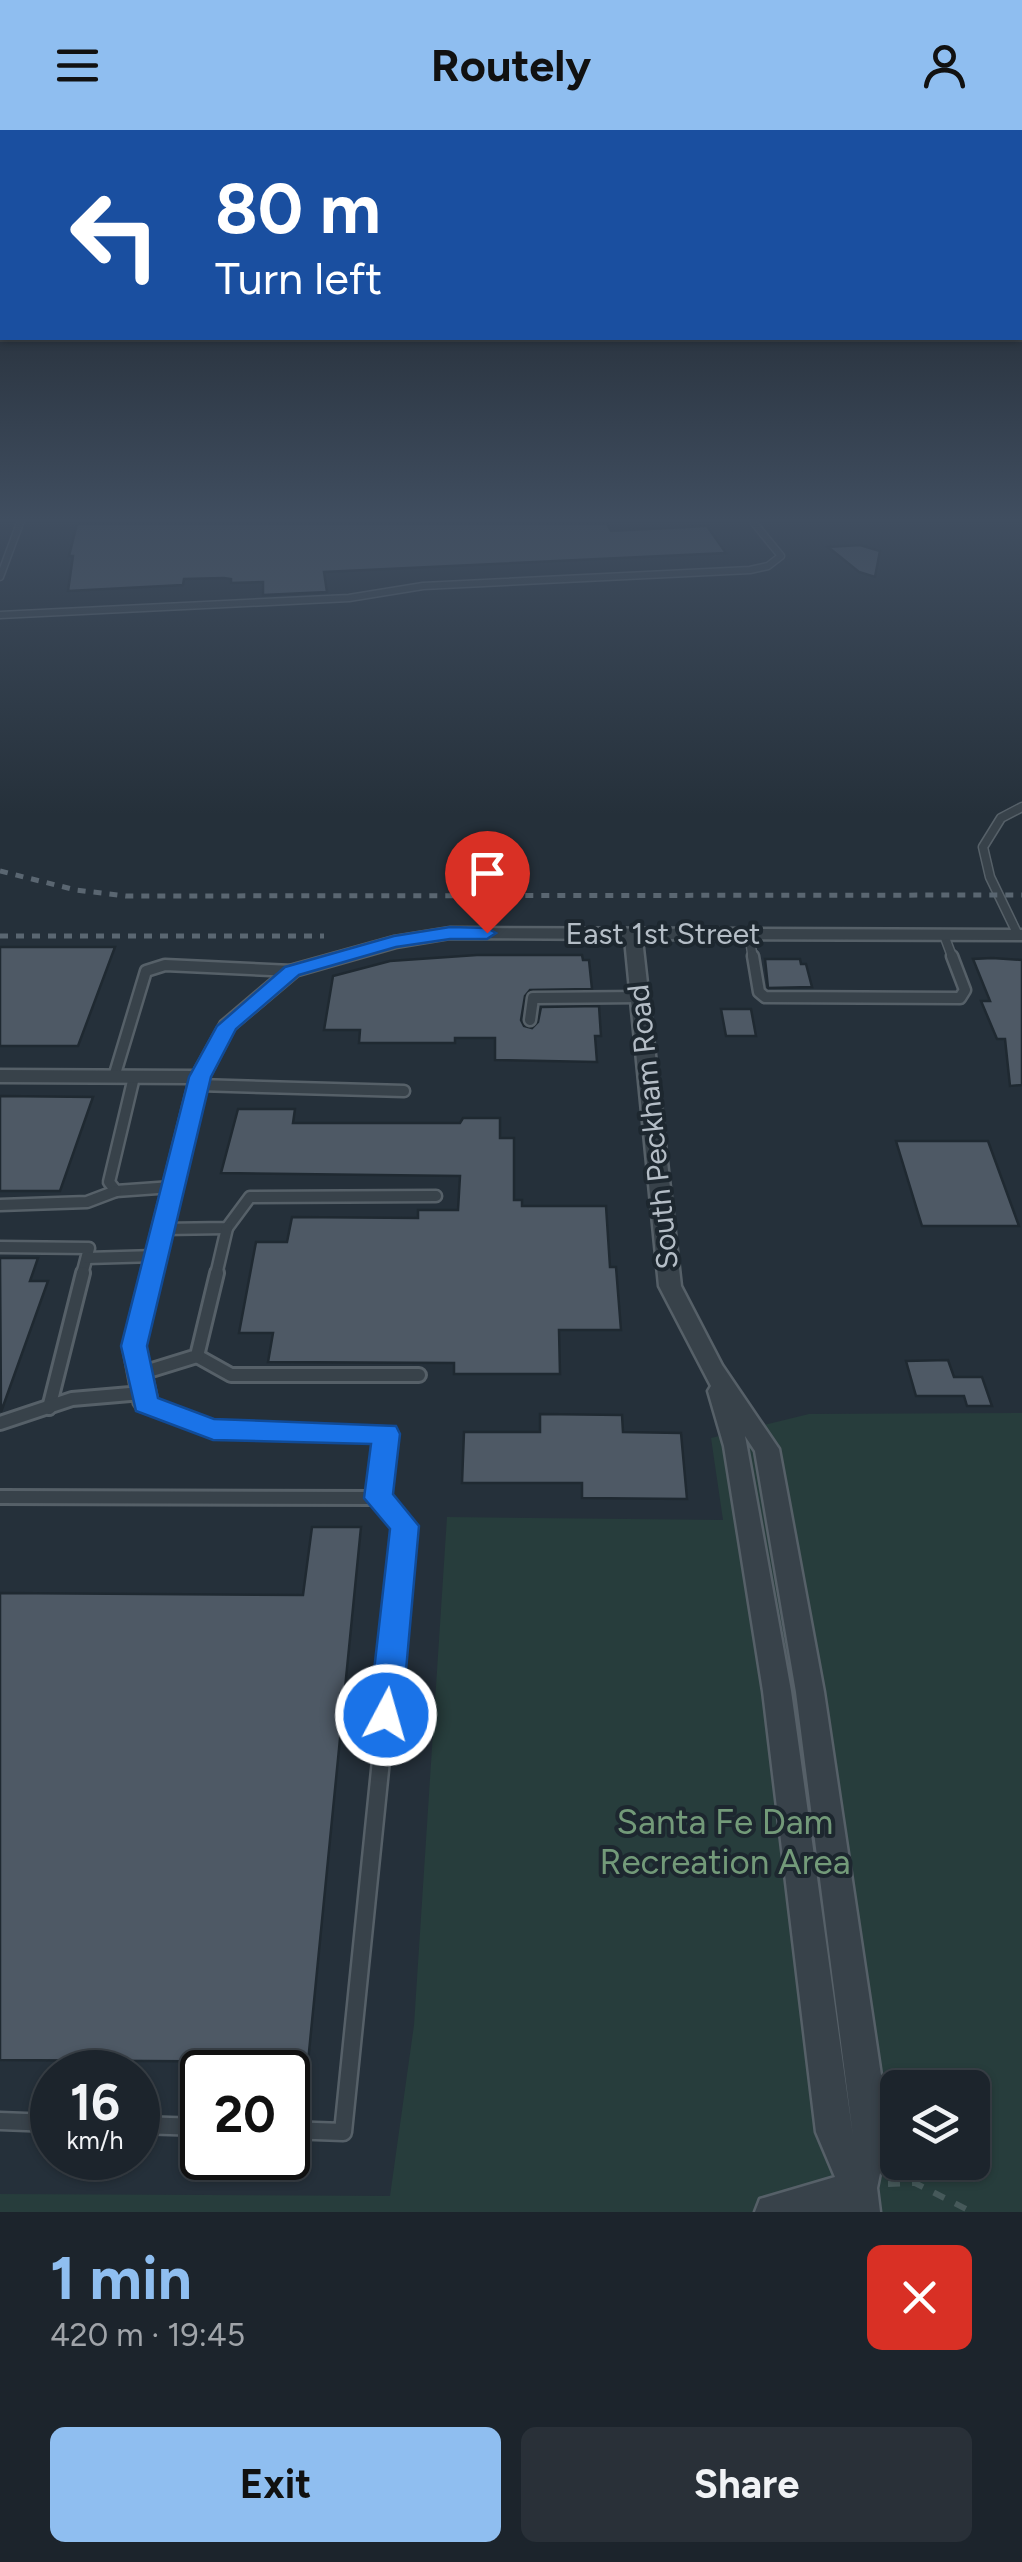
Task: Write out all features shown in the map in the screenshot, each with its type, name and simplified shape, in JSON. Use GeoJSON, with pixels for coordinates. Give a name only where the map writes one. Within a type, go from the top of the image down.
{"type":"FeatureCollection","features":[{"type":"Feature","properties":{"kind":"street","name":"East 1st Street"},"geometry":{"type":"LineString","coordinates":[[143,1390],[134,1346],[199,1081],[228,1026],[292,971],[394,942],[450,933],[1020,935]]}},
{"type":"Feature","properties":{"kind":"street","name":"South Peckham Road"},"geometry":{"type":"LineString","coordinates":[[633,934],[670,1286],[713,1370],[736,1446],[776,1691],[833,2132],[861,2200]]}},
{"type":"Feature","properties":{"kind":"street"},"geometry":{"type":"LineString","coordinates":[[0,1076],[199,1081]]}},
{"type":"Feature","properties":{"kind":"street"},"geometry":{"type":"LineString","coordinates":[[773,2212],[861,2200]]}},
{"type":"Feature","properties":{"kind":"lane"},"geometry":{"type":"LineString","coordinates":[[1020,935],[990,878],[983,847],[1002,818],[1022,808]]}},
{"type":"Feature","properties":{"kind":"lane"},"geometry":{"type":"LineString","coordinates":[[749,934],[759,992],[765,997],[960,998],[965,990],[944,936]]}},
{"type":"Feature","properties":{"kind":"lane"},"geometry":{"type":"LineString","coordinates":[[114,1077],[146,971],[165,965],[292,971]]}},
{"type":"Feature","properties":{"kind":"lane"},"geometry":{"type":"LineString","coordinates":[[530,1020],[534,998],[641,997]]}},
{"type":"Feature","properties":{"kind":"lane"},"geometry":{"type":"LineString","coordinates":[[116,1191],[109,1182],[134,1077]]}},
{"type":"Feature","properties":{"kind":"lane"},"geometry":{"type":"LineString","coordinates":[[199,1081],[404,1091]]}},
{"type":"Feature","properties":{"kind":"lane"},"geometry":{"type":"LineString","coordinates":[[0,1204],[87,1202],[116,1191],[173,1187]]}},
{"type":"Feature","properties":{"kind":"lane"},"geometry":{"type":"LineString","coordinates":[[0,1423],[72,1399],[143,1390],[197,1356],[226,1228],[250,1197],[436,1196]]}},
{"type":"Feature","properties":{"kind":"lane"},"geometry":{"type":"LineString","coordinates":[[162,1230],[226,1228]]}},
{"type":"Feature","properties":{"kind":"lane"},"geometry":{"type":"LineString","coordinates":[[0,1247],[89,1248],[49,1408]]}},
{"type":"Feature","properties":{"kind":"lane"},"geometry":{"type":"LineString","coordinates":[[87,1258],[156,1256]]}},
{"type":"Feature","properties":{"kind":"lane"},"geometry":{"type":"LineString","coordinates":[[197,1356],[231,1375],[419,1375]]}},
{"type":"Feature","properties":{"kind":"lane"},"geometry":{"type":"LineString","coordinates":[[143,1390],[213,1429],[386,1434],[378,1498]]}},
{"type":"Feature","properties":{"kind":"lane"},"geometry":{"type":"LineString","coordinates":[[0,1496],[378,1498],[405,1526],[344,2132],[310,2131]]}},
{"type":"Feature","properties":{"kind":"lane"},"geometry":{"type":"LineString","coordinates":[[0,2121],[30,2122]]}},
{"type":"Feature","properties":{"kind":"path"},"geometry":{"type":"LineString","coordinates":[[861,2200],[916,2183],[972,2212]]}},
{"type":"Feature","properties":{"kind":"green space","name":"Santa Fe Dam Recreation Area"},"geometry":{"type":"Polygon","coordinates":[[[1022,1413],[1022,2212],[0,2212],[0,2194],[390,2196],[414,2025],[447,1517],[723,1520],[711,1438],[809,1414],[1022,1413]]]}},
{"type":"Feature","properties":{"kind":"building"},"geometry":{"type":"Polygon","coordinates":[[[0,947],[115,947],[78,1046],[0,1046],[0,947]]]}},
{"type":"Feature","properties":{"kind":"building"},"geometry":{"type":"Polygon","coordinates":[[[477,955],[582,955],[583,960],[589,960],[592,989],[530,990],[525,996],[521,1020],[524,1026],[532,1028],[538,1022],[541,1007],[599,1006],[601,1036],[595,1036],[597,1062],[495,1060],[495,1038],[455,1038],[455,1043],[359,1043],[360,1030],[324,1030],[333,976],[390,961],[477,955]]]}},
{"type":"Feature","properties":{"kind":"building"},"geometry":{"type":"Polygon","coordinates":[[[765,959],[800,959],[801,964],[806,964],[812,987],[768,988],[765,959]]]}},
{"type":"Feature","properties":{"kind":"building"},"geometry":{"type":"Polygon","coordinates":[[[973,959],[1022,960],[1022,1085],[1010,1086],[1005,1039],[997,1039],[981,1001],[990,1001],[973,959]]]}},
{"type":"Feature","properties":{"kind":"building"},"geometry":{"type":"Polygon","coordinates":[[[721,1009],[751,1009],[756,1036],[726,1036],[721,1009]]]}},
{"type":"Feature","properties":{"kind":"building"},"geometry":{"type":"Polygon","coordinates":[[[0,1096],[93,1097],[60,1191],[0,1191],[0,1096]]]}},
{"type":"Feature","properties":{"kind":"building"},"geometry":{"type":"Polygon","coordinates":[[[238,1109],[295,1109],[293,1123],[460,1123],[463,1118],[500,1118],[500,1138],[514,1138],[514,1200],[522,1200],[522,1206],[606,1206],[610,1267],[616,1267],[621,1330],[559,1330],[560,1374],[454,1374],[454,1363],[268,1362],[273,1333],[239,1333],[256,1242],[287,1242],[292,1217],[418,1218],[418,1210],[458,1210],[460,1176],[221,1173],[238,1109]]]}},
{"type":"Feature","properties":{"kind":"building"},"geometry":{"type":"Polygon","coordinates":[[[896,1141],[988,1141],[1019,1226],[922,1226],[896,1141]]]}},
{"type":"Feature","properties":{"kind":"building"},"geometry":{"type":"Polygon","coordinates":[[[0,1258],[38,1258],[30,1281],[48,1281],[1,1412],[0,1258]]]}},
{"type":"Feature","properties":{"kind":"building"},"geometry":{"type":"Polygon","coordinates":[[[948,1360],[954,1377],[982,1377],[992,1406],[967,1406],[964,1396],[916,1396],[906,1361],[948,1360]]]}},
{"type":"Feature","properties":{"kind":"building"},"geometry":{"type":"Polygon","coordinates":[[[540,1414],[622,1415],[623,1432],[681,1433],[687,1499],[582,1498],[582,1483],[462,1483],[464,1432],[540,1432],[540,1414]]]}},
{"type":"Feature","properties":{"kind":"building"},"geometry":{"type":"Polygon","coordinates":[[[312,1527],[361,1527],[309,2050],[180,2050],[180,2061],[160,2061],[160,2050],[30,2050],[30,2060],[0,2060],[0,1593],[303,1595],[312,1527]]]}},
{"type":"Feature","properties":{"kind":"railway"},"geometry":{"type":"LineString","coordinates":[[0,871],[76,890],[126,896],[1022,895]]}},
{"type":"Feature","properties":{"kind":"railway"},"geometry":{"type":"LineString","coordinates":[[0,936],[324,936]]}},
{"type":"Feature","properties":{"kind":"route"},"geometry":{"type":"LineString","coordinates":[[386,1715],[405,1526],[378,1498],[386,1434],[213,1429],[146,1404],[134,1346],[200,1077],[228,1026],[292,971],[394,942],[450,933],[487,933]]}}]}
